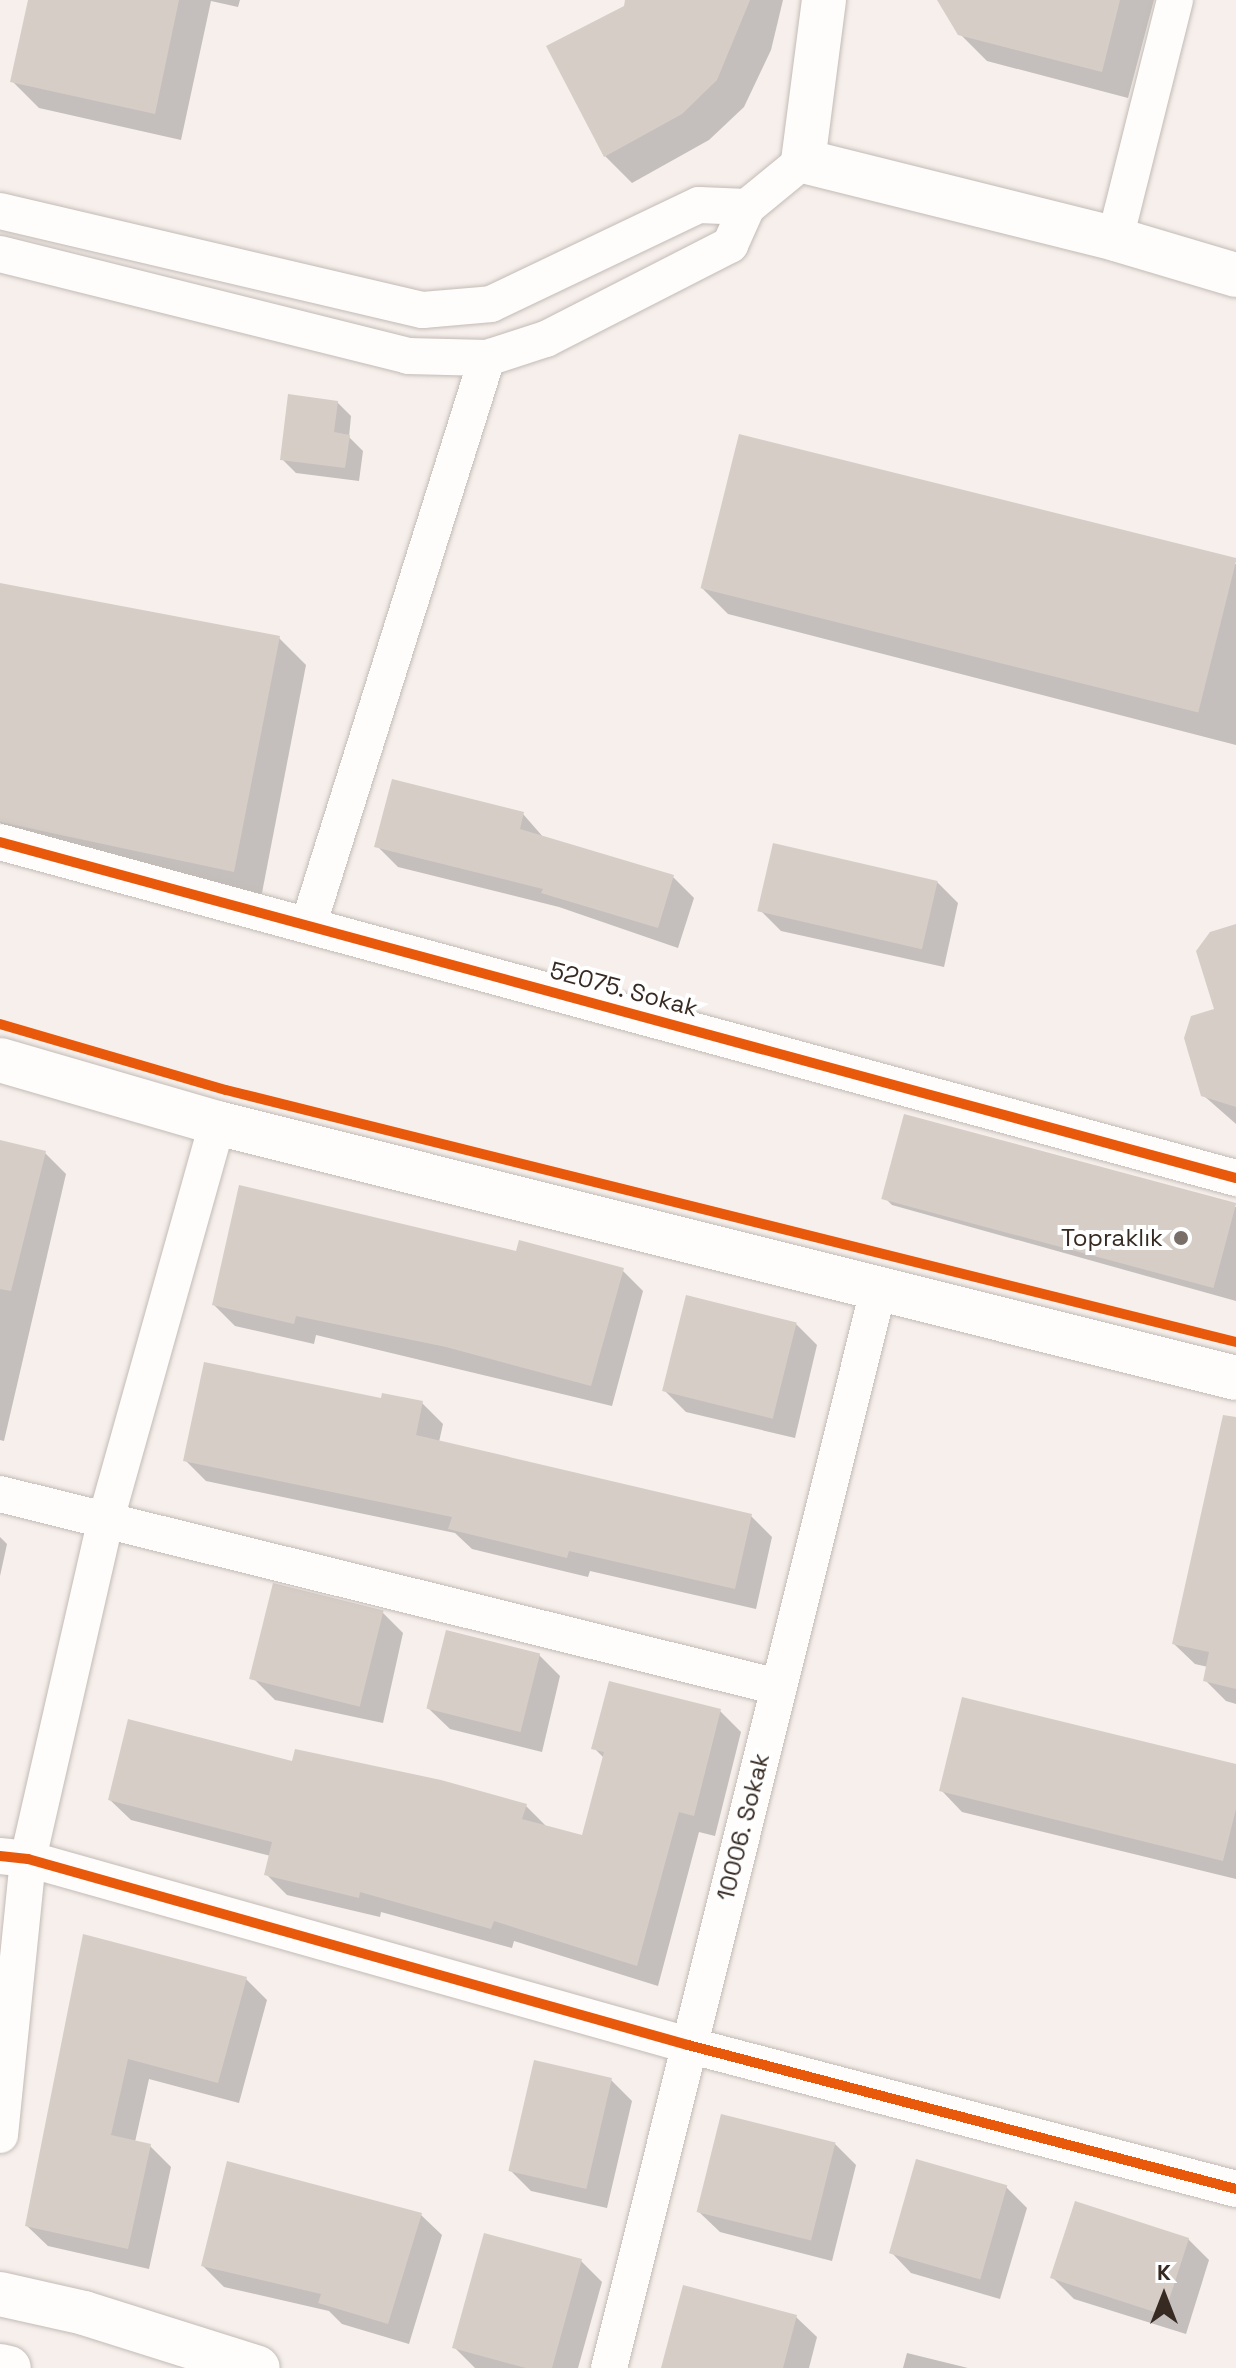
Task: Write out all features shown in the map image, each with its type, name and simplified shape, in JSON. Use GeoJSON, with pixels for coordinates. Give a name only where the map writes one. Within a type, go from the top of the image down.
{"type":"FeatureCollection","features":[{"type":"Feature","properties":{"kind":"street"},"geometry":{"type":"LineString","coordinates":[[0,254],[408,356],[487,358],[546,339],[730,245],[747,207],[803,161],[824,0]]}},
{"type":"Feature","properties":{"kind":"street"},"geometry":{"type":"LineString","coordinates":[[1115,239],[1175,0]]}},
{"type":"Feature","properties":{"kind":"street"},"geometry":{"type":"LineString","coordinates":[[803,161],[1115,239],[1236,275]]}},
{"type":"Feature","properties":{"kind":"street"},"geometry":{"type":"LineString","coordinates":[[0,211],[423,310],[491,304],[699,205],[747,207]]}},
{"type":"Feature","properties":{"kind":"street"},"geometry":{"type":"LineString","coordinates":[[309,923],[487,358]]}},
{"type":"Feature","properties":{"kind":"street","name":"52075. Sokak"},"geometry":{"type":"LineString","coordinates":[[0,842],[309,923],[1236,1178]]}},
{"type":"Feature","properties":{"kind":"street"},"geometry":{"type":"LineString","coordinates":[[0,1060],[217,1123],[1236,1378]]}},
{"type":"Feature","properties":{"kind":"street"},"geometry":{"type":"LineString","coordinates":[[0,2135],[14,1857],[217,1123]]}},
{"type":"Feature","properties":{"kind":"street","name":"10006. Sokak"},"geometry":{"type":"LineString","coordinates":[[609,2368],[879,1287]]}},
{"type":"Feature","properties":{"kind":"street"},"geometry":{"type":"LineString","coordinates":[[0,1494],[778,1687]]}},
{"type":"Feature","properties":{"kind":"street"},"geometry":{"type":"LineString","coordinates":[[14,1857],[688,2045],[1236,2189]]}},
{"type":"Feature","properties":{"kind":"street"},"geometry":{"type":"LineString","coordinates":[[0,2294],[84,2313],[258,2368]]}},
{"type":"Feature","properties":{"kind":"street"},"geometry":{"type":"LineString","coordinates":[[0,2366],[9,2368]]}},
{"type":"Feature","properties":{"kind":"building"},"geometry":{"type":"Polygon","coordinates":[[[28,0],[179,0],[155,114],[10,82],[28,0]]]}},
{"type":"Feature","properties":{"kind":"building"},"geometry":{"type":"Polygon","coordinates":[[[625,0],[750,0],[717,80],[682,114],[604,157],[546,46],[624,6],[625,0]]]}},
{"type":"Feature","properties":{"kind":"building"},"geometry":{"type":"Polygon","coordinates":[[[937,0],[1120,0],[1102,72],[958,35],[937,0]]]}},
{"type":"Feature","properties":{"kind":"building"},"geometry":{"type":"Polygon","coordinates":[[[288,394],[338,401],[334,432],[350,435],[345,468],[280,460],[288,394]]]}},
{"type":"Feature","properties":{"kind":"building"},"geometry":{"type":"Polygon","coordinates":[[[739,434],[1236,558],[1198,712],[701,588],[739,434]]]}},
{"type":"Feature","properties":{"kind":"building"},"geometry":{"type":"Polygon","coordinates":[[[0,583],[280,636],[234,872],[0,822],[0,583]]]}},
{"type":"Feature","properties":{"kind":"building"},"geometry":{"type":"Polygon","coordinates":[[[392,779],[524,812],[520,829],[674,875],[658,928],[541,893],[543,889],[374,847],[392,779]]]}},
{"type":"Feature","properties":{"kind":"building"},"geometry":{"type":"Polygon","coordinates":[[[773,843],[938,881],[922,949],[757,911],[773,843]]]}},
{"type":"Feature","properties":{"kind":"building"},"geometry":{"type":"Polygon","coordinates":[[[1236,924],[1236,1107],[1201,1096],[1184,1038],[1191,1016],[1214,1009],[1196,951],[1210,932],[1236,924]]]}},
{"type":"Feature","properties":{"kind":"building","name":"Topraklık"},"geometry":{"type":"Polygon","coordinates":[[[904,1114],[1236,1203],[1214,1288],[881,1199],[904,1114]]]}},
{"type":"Feature","properties":{"kind":"building"},"geometry":{"type":"Polygon","coordinates":[[[0,1140],[46,1151],[11,1291],[0,1289],[0,1140]]]}},
{"type":"Feature","properties":{"kind":"building"},"geometry":{"type":"Polygon","coordinates":[[[239,1185],[516,1251],[519,1240],[624,1268],[591,1386],[446,1347],[296,1316],[294,1324],[212,1305],[239,1185]]]}},
{"type":"Feature","properties":{"kind":"building"},"geometry":{"type":"Polygon","coordinates":[[[686,1295],[797,1323],[773,1419],[662,1391],[686,1295]]]}},
{"type":"Feature","properties":{"kind":"building"},"geometry":{"type":"Polygon","coordinates":[[[204,1362],[381,1398],[382,1393],[423,1401],[416,1435],[752,1514],[735,1589],[569,1551],[567,1558],[448,1529],[452,1517],[183,1461],[204,1362]]]}},
{"type":"Feature","properties":{"kind":"building"},"geometry":{"type":"Polygon","coordinates":[[[1223,1415],[1236,1417],[1236,1689],[1203,1681],[1209,1652],[1172,1644],[1223,1415]]]}},
{"type":"Feature","properties":{"kind":"building"},"geometry":{"type":"Polygon","coordinates":[[[273,1583],[384,1611],[360,1707],[249,1679],[273,1583]]]}},
{"type":"Feature","properties":{"kind":"building"},"geometry":{"type":"Polygon","coordinates":[[[446,1630],[540,1653],[521,1732],[426,1709],[446,1630]]]}},
{"type":"Feature","properties":{"kind":"building"},"geometry":{"type":"Polygon","coordinates":[[[609,1681],[721,1709],[694,1816],[679,1812],[637,1966],[494,1921],[491,1929],[360,1892],[359,1898],[264,1875],[272,1842],[108,1800],[128,1719],[292,1761],[295,1749],[441,1780],[527,1804],[522,1819],[582,1835],[604,1752],[591,1749],[609,1681]]]}},
{"type":"Feature","properties":{"kind":"building"},"geometry":{"type":"Polygon","coordinates":[[[962,1697],[1236,1764],[1236,1809],[1223,1861],[939,1791],[962,1697]]]}},
{"type":"Feature","properties":{"kind":"building"},"geometry":{"type":"Polygon","coordinates":[[[83,1934],[247,1977],[218,2083],[128,2059],[111,2135],[151,2144],[128,2249],[25,2226],[83,1934]]]}},
{"type":"Feature","properties":{"kind":"building"},"geometry":{"type":"Polygon","coordinates":[[[534,2060],[612,2078],[586,2189],[508,2171],[534,2060]]]}},
{"type":"Feature","properties":{"kind":"building"},"geometry":{"type":"Polygon","coordinates":[[[721,2114],[835,2143],[811,2241],[697,2212],[721,2114]]]}},
{"type":"Feature","properties":{"kind":"building"},"geometry":{"type":"Polygon","coordinates":[[[916,2159],[1007,2185],[980,2279],[889,2253],[916,2159]]]}},
{"type":"Feature","properties":{"kind":"building"},"geometry":{"type":"Polygon","coordinates":[[[227,2161],[422,2213],[388,2324],[318,2303],[321,2294],[201,2266],[227,2161]]]}},
{"type":"Feature","properties":{"kind":"building"},"geometry":{"type":"Polygon","coordinates":[[[1075,2201],[1189,2238],[1164,2315],[1050,2278],[1075,2201]]]}},
{"type":"Feature","properties":{"kind":"building"},"geometry":{"type":"Polygon","coordinates":[[[484,2233],[582,2259],[552,2368],[526,2368],[452,2348],[484,2233]]]}},
{"type":"Feature","properties":{"kind":"building"},"geometry":{"type":"Polygon","coordinates":[[[683,2285],[797,2315],[783,2368],[661,2368],[683,2285]]]}},
{"type":"Feature","properties":{"kind":"cycle path"},"geometry":{"type":"LineString","coordinates":[[0,842],[1236,1178]]}},
{"type":"Feature","properties":{"kind":"cycle path"},"geometry":{"type":"LineString","coordinates":[[0,1024],[226,1090],[1236,1342]]}},
{"type":"Feature","properties":{"kind":"cycle path"},"geometry":{"type":"LineString","coordinates":[[0,1856],[28,1859],[688,2045],[1236,2189]]}},
{"type":"Feature","properties":{"kind":"place","name":"Topraklık"},"geometry":{"type":"Point","coordinates":[1181,1238]}}]}
